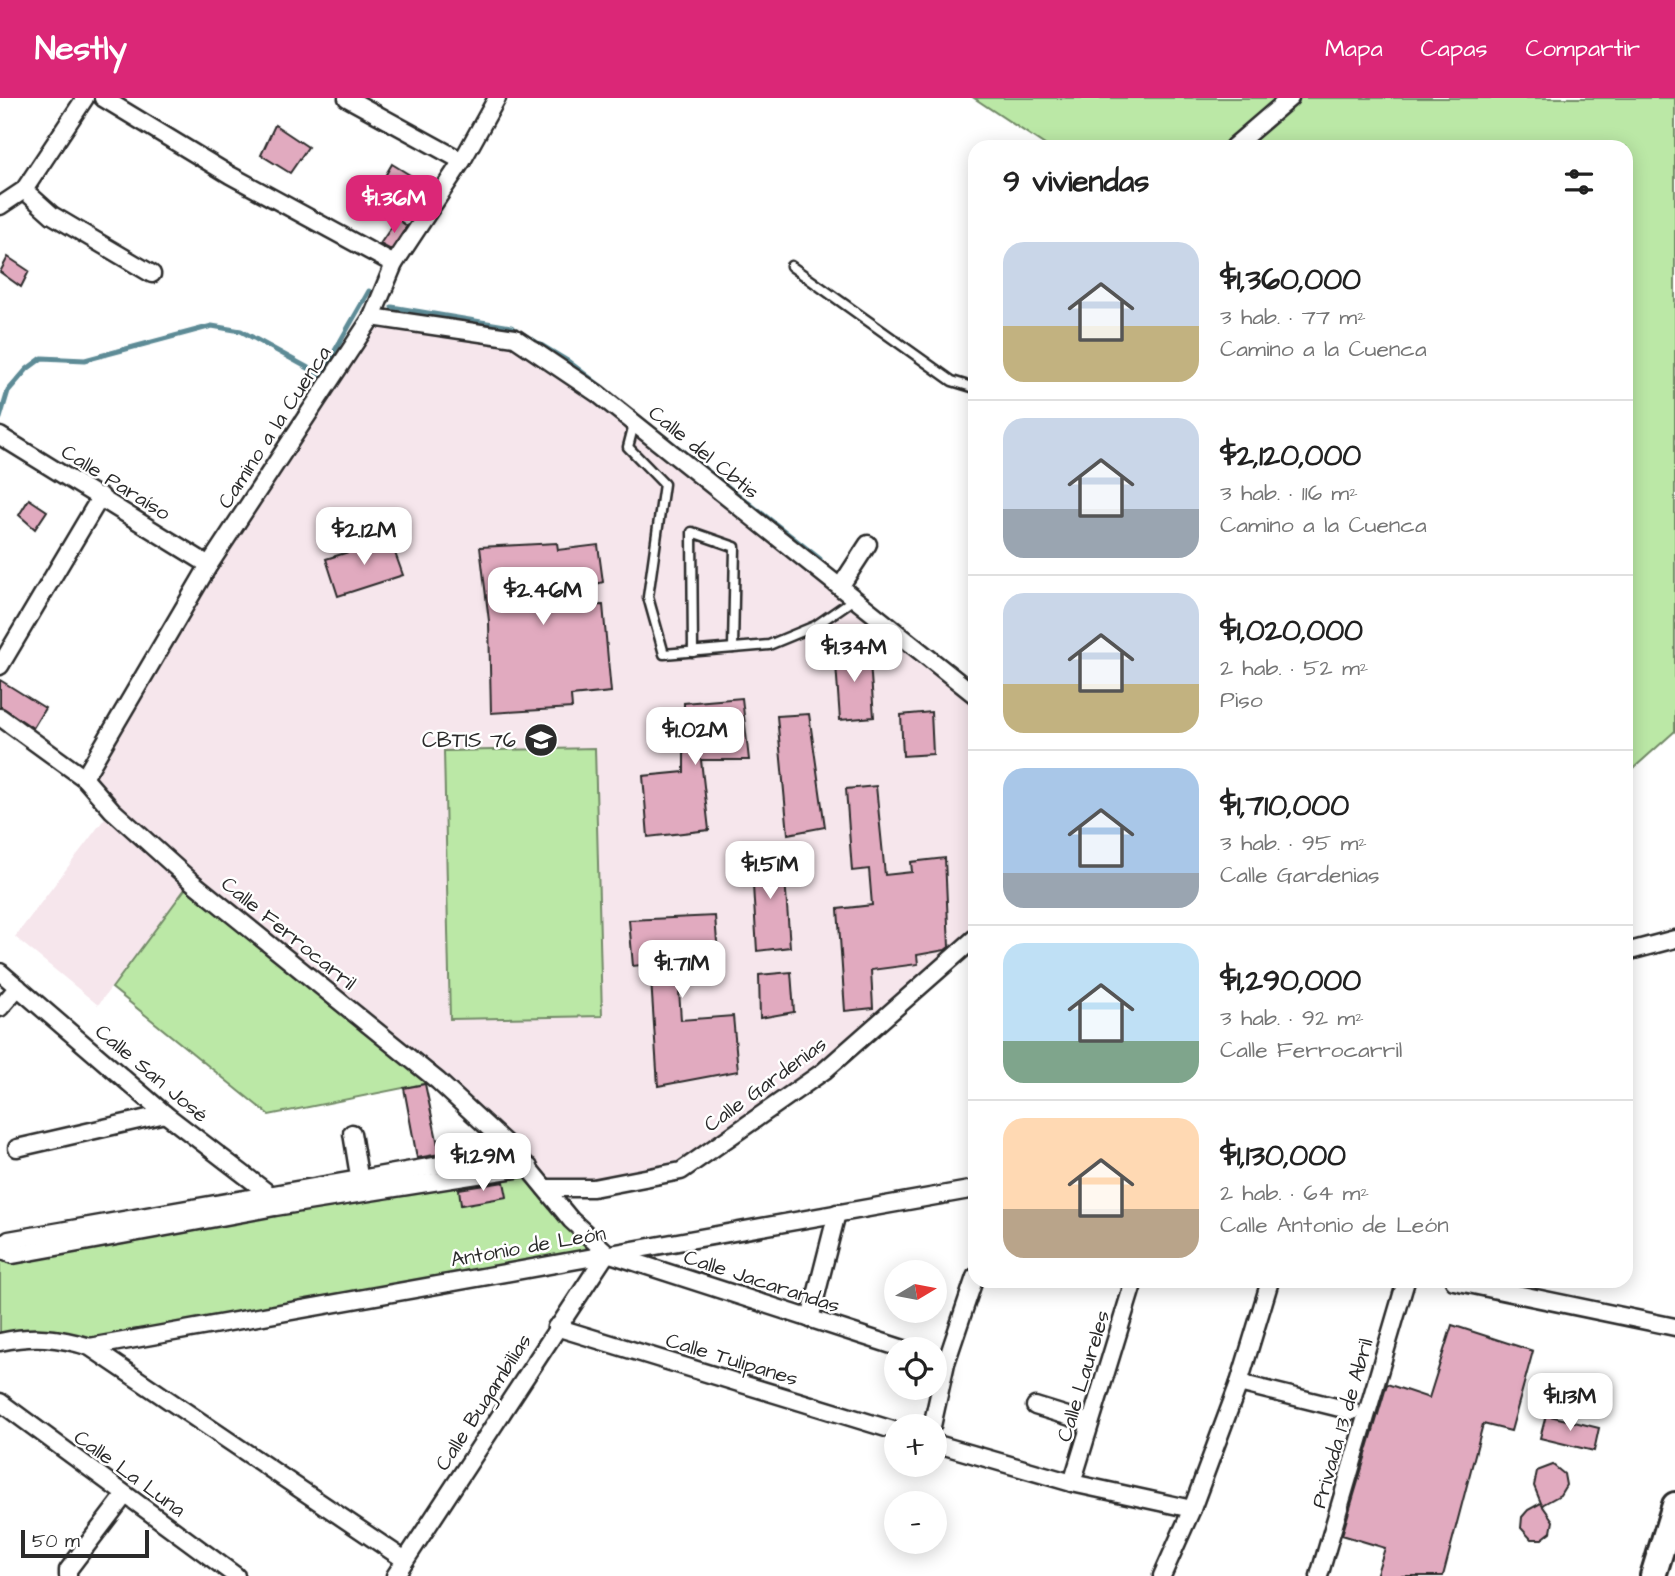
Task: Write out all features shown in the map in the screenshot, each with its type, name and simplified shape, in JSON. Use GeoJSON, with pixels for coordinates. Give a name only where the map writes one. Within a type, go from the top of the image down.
{"type":"FeatureCollection","features":[{"type":"Feature","properties":{"kind":"main road"},"geometry":{"type":"LineString","coordinates":[[1653,1576],[1675,1505]]}},
{"type":"Feature","properties":{"kind":"street"},"geometry":{"type":"LineString","coordinates":[[0,205],[24,190],[85,98]]}},
{"type":"Feature","properties":{"kind":"street"},"geometry":{"type":"LineString","coordinates":[[103,98],[230,175],[394,264]]}},
{"type":"Feature","properties":{"kind":"street"},"geometry":{"type":"LineString","coordinates":[[347,98],[462,161]]}},
{"type":"Feature","properties":{"kind":"street","name":"Camino a la Cuenca"},"geometry":{"type":"LineString","coordinates":[[84,778],[209,565],[372,317],[394,264],[462,161],[497,98]]}},
{"type":"Feature","properties":{"kind":"street"},"geometry":{"type":"LineString","coordinates":[[1241,140],[1290,98]]}},
{"type":"Feature","properties":{"kind":"street"},"geometry":{"type":"LineString","coordinates":[[24,190],[52,215],[152,274]]}},
{"type":"Feature","properties":{"kind":"street","name":"Calle del Cbtis"},"geometry":{"type":"LineString","coordinates":[[372,317],[515,338],[598,394],[968,689]]}},
{"type":"Feature","properties":{"kind":"street","name":"Calle Paraíso"},"geometry":{"type":"LineString","coordinates":[[0,436],[209,565]]}},
{"type":"Feature","properties":{"kind":"street"},"geometry":{"type":"LineString","coordinates":[[0,666],[101,496]]}},
{"type":"Feature","properties":{"kind":"street"},"geometry":{"type":"LineString","coordinates":[[840,587],[868,544]]}},
{"type":"Feature","properties":{"kind":"street","name":"Calle Ferrocarril"},"geometry":{"type":"LineString","coordinates":[[0,717],[84,778],[111,810],[191,881],[438,1081],[515,1152],[571,1220],[607,1253]]}},
{"type":"Feature","properties":{"kind":"street"},"geometry":{"type":"LineString","coordinates":[[1633,949],[1675,939]]}},
{"type":"Feature","properties":{"kind":"street","name":"Calle Gardenias"},"geometry":{"type":"LineString","coordinates":[[545,1188],[593,1188],[681,1171],[824,1071],[968,944]]}},
{"type":"Feature","properties":{"kind":"street","name":"Calle San José"},"geometry":{"type":"LineString","coordinates":[[0,972],[165,1114],[272,1200]]}},
{"type":"Feature","properties":{"kind":"street"},"geometry":{"type":"LineString","coordinates":[[0,1008],[18,987]]}},
{"type":"Feature","properties":{"kind":"street"},"geometry":{"type":"LineString","coordinates":[[17,1148],[165,1114]]}},
{"type":"Feature","properties":{"kind":"street"},"geometry":{"type":"LineString","coordinates":[[352,1133],[361,1186]]}},
{"type":"Feature","properties":{"kind":"street"},"geometry":{"type":"LineString","coordinates":[[361,1186],[515,1152]]}},
{"type":"Feature","properties":{"kind":"street"},"geometry":{"type":"LineString","coordinates":[[0,1249],[9,1240],[361,1186],[528,1167]]}},
{"type":"Feature","properties":{"kind":"street","name":"Antonio de León"},"geometry":{"type":"LineString","coordinates":[[90,1347],[968,1190]]}},
{"type":"Feature","properties":{"kind":"street"},"geometry":{"type":"LineString","coordinates":[[810,1319],[837,1213]]}},
{"type":"Feature","properties":{"kind":"street","name":"Calle Jacarandas"},"geometry":{"type":"LineString","coordinates":[[607,1253],[884,1343]]}},
{"type":"Feature","properties":{"kind":"street","name":"Calle Bugambilias"},"geometry":{"type":"LineString","coordinates":[[395,1576],[607,1253]]}},
{"type":"Feature","properties":{"kind":"street"},"geometry":{"type":"LineString","coordinates":[[947,1344],[970,1288]]}},
{"type":"Feature","properties":{"kind":"street","name":"Calle Laureles"},"geometry":{"type":"LineString","coordinates":[[1072,1483],[1132,1288]]}},
{"type":"Feature","properties":{"kind":"street"},"geometry":{"type":"LineString","coordinates":[[1162,1576],[1192,1509],[1239,1383],[1268,1288]]}},
{"type":"Feature","properties":{"kind":"street","name":"Privada 13 de Abril"},"geometry":{"type":"LineString","coordinates":[[1319,1576],[1404,1288]]}},
{"type":"Feature","properties":{"kind":"street"},"geometry":{"type":"LineString","coordinates":[[1488,1288],[1675,1327]]}},
{"type":"Feature","properties":{"kind":"street","name":"Calle Tulipanes"},"geometry":{"type":"LineString","coordinates":[[556,1327],[884,1427]]}},
{"type":"Feature","properties":{"kind":"street"},"geometry":{"type":"LineString","coordinates":[[0,1342],[27,1336],[62,1338],[90,1347],[405,1560]]}},
{"type":"Feature","properties":{"kind":"street"},"geometry":{"type":"LineString","coordinates":[[1239,1383],[1352,1411]]}},
{"type":"Feature","properties":{"kind":"street","name":"Calle La Luna"},"geometry":{"type":"LineString","coordinates":[[0,1402],[236,1576]]}},
{"type":"Feature","properties":{"kind":"street"},"geometry":{"type":"LineString","coordinates":[[1035,1406],[1090,1423]]}},
{"type":"Feature","properties":{"kind":"street"},"geometry":{"type":"LineString","coordinates":[[947,1447],[1072,1483],[1192,1509]]}},
{"type":"Feature","properties":{"kind":"street"},"geometry":{"type":"LineString","coordinates":[[68,1576],[68,1570],[125,1495]]}},
{"type":"Feature","properties":{"kind":"lane"},"geometry":{"type":"LineString","coordinates":[[791,266],[952,381],[968,386]]}},
{"type":"Feature","properties":{"kind":"lane"},"geometry":{"type":"LineString","coordinates":[[634,424],[628,447],[664,484],[648,597],[664,654],[769,646],[815,626],[854,599]]}},
{"type":"Feature","properties":{"kind":"lane"},"geometry":{"type":"LineString","coordinates":[[693,652],[692,532],[735,547],[733,648]]}},
{"type":"Feature","properties":{"kind":"shaded area","name":"CBTIS 76"},"geometry":{"type":"Polygon","coordinates":[[[372,317],[515,338],[968,696],[968,944],[843,1054],[681,1171],[593,1188],[541,1184],[529,1167],[191,881],[98,1005],[15,937],[111,810],[84,778],[372,317]]]}},
{"type":"Feature","properties":{"kind":"green space"},"geometry":{"type":"Polygon","coordinates":[[[974,98],[1290,98],[1241,140],[1037,140],[974,98]]]}},
{"type":"Feature","properties":{"kind":"green space"},"geometry":{"type":"Polygon","coordinates":[[[1294,98],[1675,98],[1675,731],[1633,769],[1633,140],[1248,140],[1294,98]]]}},
{"type":"Feature","properties":{"kind":"green space"},"geometry":{"type":"Polygon","coordinates":[[[595,748],[602,1016],[450,1019],[444,751],[595,748]]]}},
{"type":"Feature","properties":{"kind":"green space"},"geometry":{"type":"Polygon","coordinates":[[[191,881],[438,1081],[269,1115],[112,988],[191,881]]]}},
{"type":"Feature","properties":{"kind":"green space"},"geometry":{"type":"Polygon","coordinates":[[[529,1167],[607,1253],[90,1347],[0,1342],[0,1247],[529,1167]]]}},
{"type":"Feature","properties":{"kind":"building"},"geometry":{"type":"Polygon","coordinates":[[[275,125],[308,147],[290,173],[261,155],[275,125]]]}},
{"type":"Feature","properties":{"kind":"building"},"geometry":{"type":"Polygon","coordinates":[[[392,164],[423,183],[411,203],[381,183],[392,164]]]}},
{"type":"Feature","properties":{"kind":"building"},"geometry":{"type":"Polygon","coordinates":[[[397,219],[407,226],[391,250],[380,244],[397,219]]]}},
{"type":"Feature","properties":{"kind":"building"},"geometry":{"type":"Polygon","coordinates":[[[8,257],[29,271],[21,287],[0,272],[8,257]]]}},
{"type":"Feature","properties":{"kind":"building"},"geometry":{"type":"Polygon","coordinates":[[[29,499],[47,511],[35,529],[19,515],[29,499]]]}},
{"type":"Feature","properties":{"kind":"building"},"geometry":{"type":"Polygon","coordinates":[[[390,539],[403,575],[338,596],[326,559],[390,539]]]}},
{"type":"Feature","properties":{"kind":"building"},"geometry":{"type":"Polygon","coordinates":[[[557,543],[558,550],[598,545],[603,582],[524,606],[603,605],[611,692],[571,696],[572,708],[491,713],[489,621],[480,547],[557,543]]]}},
{"type":"Feature","properties":{"kind":"building"},"geometry":{"type":"Polygon","coordinates":[[[869,648],[874,717],[840,720],[835,650],[869,648]]]}},
{"type":"Feature","properties":{"kind":"building"},"geometry":{"type":"Polygon","coordinates":[[[0,680],[45,708],[33,728],[0,706],[0,680]]]}},
{"type":"Feature","properties":{"kind":"building"},"geometry":{"type":"Polygon","coordinates":[[[742,698],[749,760],[701,760],[709,830],[648,837],[643,776],[684,772],[684,703],[742,698]]]}},
{"type":"Feature","properties":{"kind":"building"},"geometry":{"type":"Polygon","coordinates":[[[931,712],[933,754],[903,756],[901,715],[931,712]]]}},
{"type":"Feature","properties":{"kind":"building"},"geometry":{"type":"Polygon","coordinates":[[[809,714],[825,827],[788,834],[777,716],[809,714]]]}},
{"type":"Feature","properties":{"kind":"building"},"geometry":{"type":"Polygon","coordinates":[[[876,786],[885,875],[912,872],[911,862],[945,858],[949,947],[917,955],[918,964],[871,970],[873,1008],[845,1011],[838,909],[872,905],[869,869],[852,871],[846,789],[876,786]]]}},
{"type":"Feature","properties":{"kind":"building"},"geometry":{"type":"Polygon","coordinates":[[[783,850],[790,947],[757,951],[751,853],[783,850]]]}},
{"type":"Feature","properties":{"kind":"building"},"geometry":{"type":"Polygon","coordinates":[[[715,916],[718,955],[677,961],[681,1020],[733,1016],[738,1071],[658,1086],[650,964],[633,966],[629,920],[715,916]]]}},
{"type":"Feature","properties":{"kind":"building"},"geometry":{"type":"Polygon","coordinates":[[[791,972],[794,1012],[760,1018],[759,975],[791,972]]]}},
{"type":"Feature","properties":{"kind":"building"},"geometry":{"type":"Polygon","coordinates":[[[425,1084],[440,1154],[417,1158],[404,1088],[425,1084]]]}},
{"type":"Feature","properties":{"kind":"building"},"geometry":{"type":"Polygon","coordinates":[[[504,1182],[507,1197],[461,1205],[459,1189],[504,1182]]]}},
{"type":"Feature","properties":{"kind":"building"},"geometry":{"type":"Polygon","coordinates":[[[1452,1325],[1533,1351],[1511,1431],[1483,1424],[1443,1576],[1376,1576],[1385,1548],[1342,1535],[1387,1384],[1429,1398],[1452,1325]]]}},
{"type":"Feature","properties":{"kind":"building"},"geometry":{"type":"Polygon","coordinates":[[[1546,1415],[1599,1428],[1594,1451],[1540,1438],[1546,1415]]]}},
{"type":"Feature","properties":{"kind":"building"},"geometry":{"type":"Polygon","coordinates":[[[1553,1465],[1564,1474],[1566,1485],[1560,1495],[1542,1505],[1553,1521],[1551,1532],[1542,1539],[1531,1539],[1521,1528],[1522,1517],[1541,1503],[1534,1486],[1537,1471],[1553,1465]]]}},
{"type":"Feature","properties":{"kind":"waterway"},"geometry":{"type":"LineString","coordinates":[[0,418],[8,391],[27,369],[42,358],[85,360],[212,326],[241,331],[321,375],[369,291]]}},
{"type":"Feature","properties":{"kind":"waterway"},"geometry":{"type":"LineString","coordinates":[[392,307],[511,327],[569,362],[603,388]]}},
{"type":"Feature","properties":{"kind":"waterway"},"geometry":{"type":"LineString","coordinates":[[630,410],[820,559]]}},
{"type":"Feature","properties":{"kind":"place","name":"CBTIS 76"},"geometry":{"type":"Point","coordinates":[541,740]}}]}
